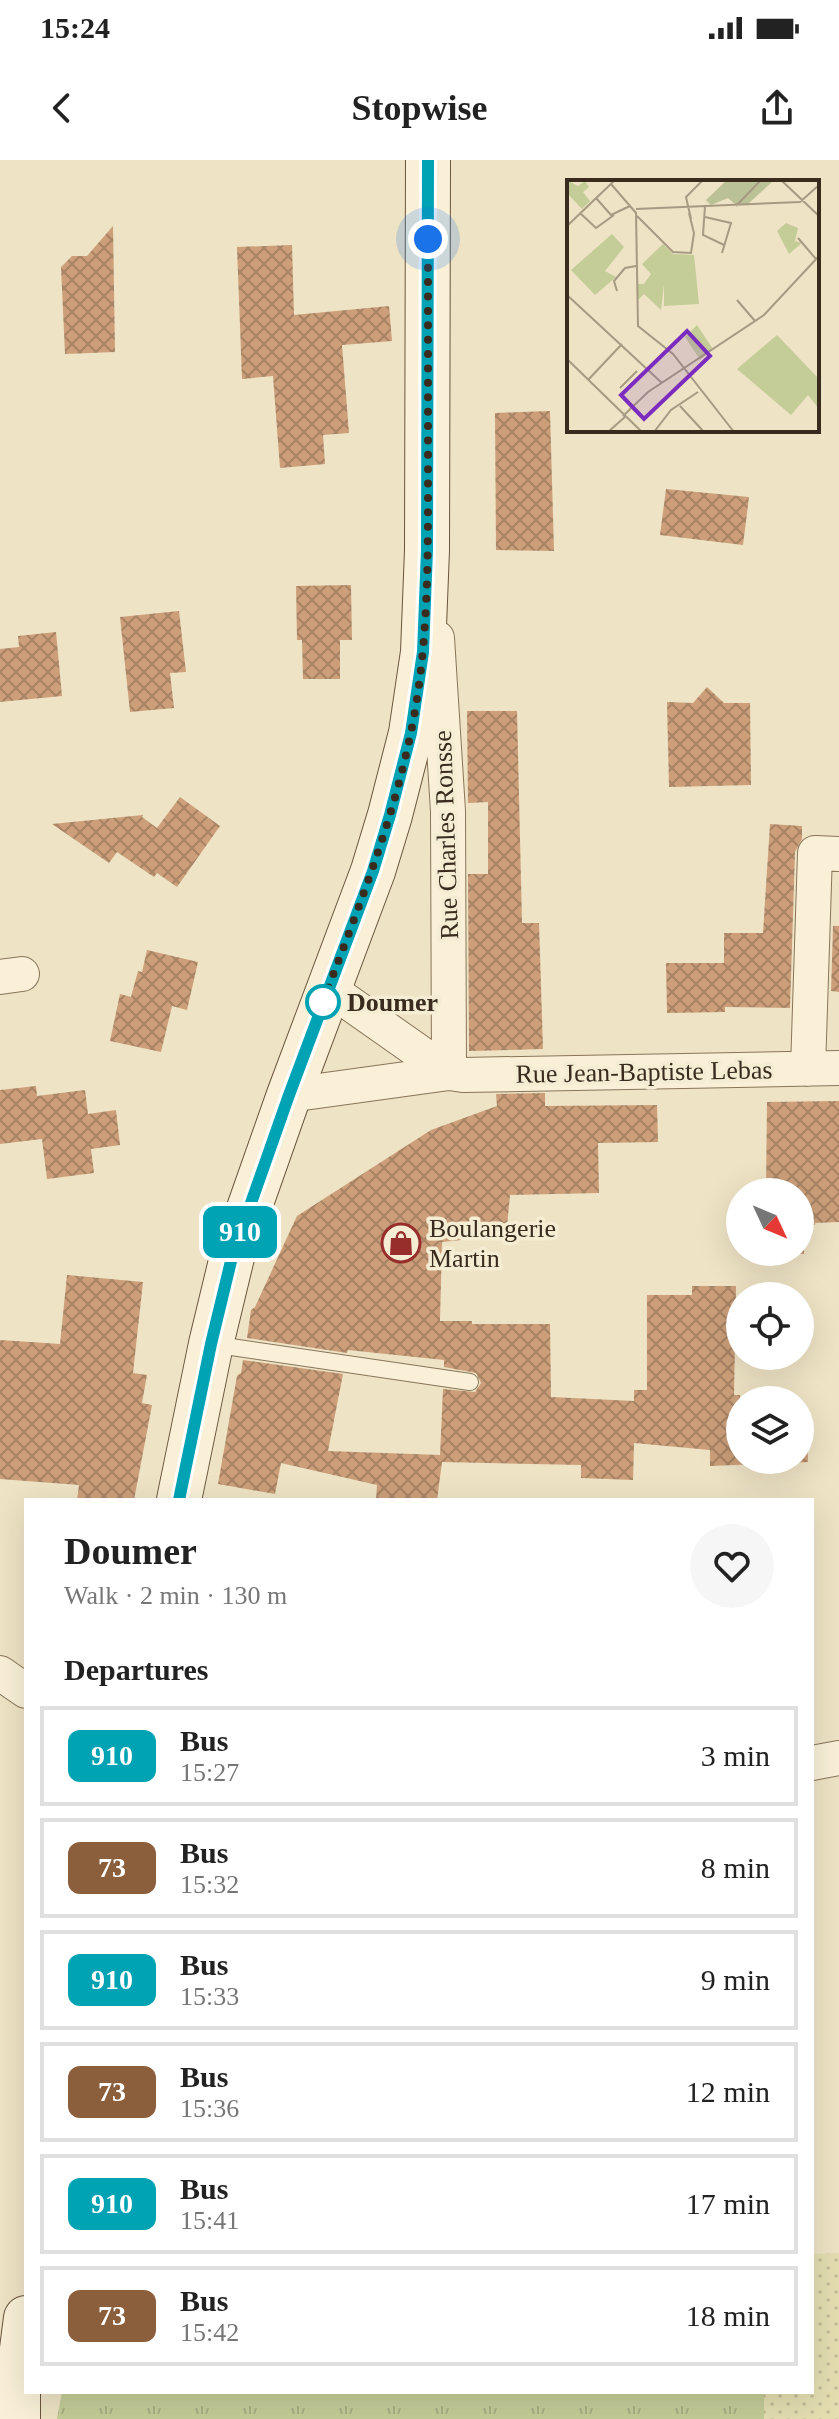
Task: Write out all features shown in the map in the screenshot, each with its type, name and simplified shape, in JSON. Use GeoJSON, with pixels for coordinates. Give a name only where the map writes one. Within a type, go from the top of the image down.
{"type":"FeatureCollection","features":[{"type":"Feature","properties":{"kind":"main road","name":"Rue Charles Ronsse"},"geometry":{"type":"LineString","coordinates":[[179,1498],[232,1257],[373,871],[411,733],[423,652],[427,550],[428,160]]}},
{"type":"Feature","properties":{"kind":"main road"},"geometry":{"type":"LineString","coordinates":[[18,2419],[18,2380],[24,2334]]}},
{"type":"Feature","properties":{"kind":"street","name":"Rue Charles Ronsse"},"geometry":{"type":"LineString","coordinates":[[427,550],[438,648],[448,811],[449,1073]]}},
{"type":"Feature","properties":{"kind":"street"},"geometry":{"type":"LineString","coordinates":[[823,1069],[815,853],[839,854]]}},
{"type":"Feature","properties":{"kind":"street"},"geometry":{"type":"LineString","coordinates":[[328,988],[449,1073]]}},
{"type":"Feature","properties":{"kind":"street","name":"Rue Jean-Baptiste Lebas"},"geometry":{"type":"LineString","coordinates":[[289,1095],[449,1073],[823,1069]]}},
{"type":"Feature","properties":{"kind":"street"},"geometry":{"type":"LineString","coordinates":[[0,1673],[24,1690]]}},
{"type":"Feature","properties":{"kind":"street"},"geometry":{"type":"LineString","coordinates":[[814,1763],[839,1758]]}},
{"type":"Feature","properties":{"kind":"lane"},"geometry":{"type":"LineString","coordinates":[[211,1344],[470,1382]]}},
{"type":"Feature","properties":{"kind":"shaded area"},"geometry":{"type":"Polygon","coordinates":[[[839,2253],[839,2419],[764,2419],[764,2394],[814,2394],[814,2254],[839,2253]]]}},
{"type":"Feature","properties":{"kind":"green space"},"geometry":{"type":"Polygon","coordinates":[[[62,2394],[764,2394],[764,2419],[57,2419],[62,2394]]]}},
{"type":"Feature","properties":{"kind":"building"},"geometry":{"type":"Polygon","coordinates":[[[113,226],[115,352],[65,354],[61,267],[72,256],[87,256],[113,226]]]}},
{"type":"Feature","properties":{"kind":"building"},"geometry":{"type":"Polygon","coordinates":[[[292,245],[294,315],[389,306],[392,341],[342,345],[349,433],[323,435],[325,464],[280,468],[273,376],[242,379],[237,247],[292,245]]]}},
{"type":"Feature","properties":{"kind":"building"},"geometry":{"type":"Polygon","coordinates":[[[550,411],[554,551],[496,550],[495,413],[550,411]]]}},
{"type":"Feature","properties":{"kind":"building"},"geometry":{"type":"Polygon","coordinates":[[[666,489],[749,497],[743,545],[660,535],[666,489]]]}},
{"type":"Feature","properties":{"kind":"building"},"geometry":{"type":"Polygon","coordinates":[[[351,585],[352,640],[340,640],[340,679],[303,679],[302,640],[297,640],[296,586],[351,585]]]}},
{"type":"Feature","properties":{"kind":"building"},"geometry":{"type":"Polygon","coordinates":[[[179,611],[186,672],[170,673],[174,708],[130,712],[120,617],[179,611]]]}},
{"type":"Feature","properties":{"kind":"building"},"geometry":{"type":"Polygon","coordinates":[[[56,632],[62,696],[0,702],[0,649],[19,647],[18,636],[56,632]]]}},
{"type":"Feature","properties":{"kind":"building"},"geometry":{"type":"Polygon","coordinates":[[[707,687],[724,703],[750,703],[751,785],[669,787],[667,702],[693,703],[707,687]]]}},
{"type":"Feature","properties":{"kind":"building"},"geometry":{"type":"Polygon","coordinates":[[[467,711],[517,711],[522,923],[539,923],[543,1049],[469,1051],[468,874],[488,874],[488,802],[468,803],[467,711]]]}},
{"type":"Feature","properties":{"kind":"building"},"geometry":{"type":"Polygon","coordinates":[[[180,797],[220,826],[177,887],[157,873],[154,877],[117,852],[109,863],[52,824],[143,815],[157,828],[180,797]]]}},
{"type":"Feature","properties":{"kind":"building"},"geometry":{"type":"Polygon","coordinates":[[[770,824],[802,826],[802,839],[795,852],[790,1008],[725,1007],[725,1012],[667,1013],[666,963],[724,963],[724,933],[763,933],[770,824]]]}},
{"type":"Feature","properties":{"kind":"building"},"geometry":{"type":"Polygon","coordinates":[[[833,926],[839,926],[839,992],[831,991],[833,926]]]}},
{"type":"Feature","properties":{"kind":"building"},"geometry":{"type":"Polygon","coordinates":[[[147,950],[198,962],[187,1010],[172,1006],[161,1052],[110,1041],[120,994],[131,997],[147,950]]]}},
{"type":"Feature","properties":{"kind":"building"},"geometry":{"type":"Polygon","coordinates":[[[36,1086],[37,1096],[85,1090],[88,1114],[116,1110],[120,1145],[91,1149],[94,1173],[47,1179],[42,1139],[0,1144],[0,1090],[36,1086]]]}},
{"type":"Feature","properties":{"kind":"building"},"geometry":{"type":"Polygon","coordinates":[[[545,1093],[545,1106],[657,1105],[658,1142],[598,1143],[599,1193],[510,1195],[507,1226],[490,1226],[490,1237],[442,1242],[440,1321],[550,1324],[551,1397],[634,1401],[634,1390],[647,1390],[647,1295],[692,1295],[692,1286],[726,1286],[726,1370],[734,1370],[734,1386],[726,1386],[726,1465],[710,1466],[710,1450],[634,1443],[633,1480],[581,1478],[581,1465],[442,1462],[437,1498],[376,1498],[377,1485],[281,1463],[275,1494],[218,1484],[237,1376],[241,1373],[243,1360],[343,1374],[328,1451],[440,1455],[443,1389],[475,1392],[481,1383],[476,1373],[444,1367],[444,1360],[348,1350],[347,1353],[247,1338],[251,1310],[297,1216],[431,1130],[497,1106],[496,1094],[545,1093]]]}},
{"type":"Feature","properties":{"kind":"building"},"geometry":{"type":"Polygon","coordinates":[[[839,1101],[839,1222],[814,1225],[814,1178],[766,1178],[767,1102],[839,1101]]]}},
{"type":"Feature","properties":{"kind":"building"},"geometry":{"type":"Polygon","coordinates":[[[67,1275],[143,1282],[133,1373],[147,1375],[142,1403],[152,1405],[134,1498],[77,1498],[79,1485],[0,1479],[0,1340],[60,1344],[67,1275]]]}},
{"type":"Feature","properties":{"kind":"bus line","name":"910"},"geometry":{"type":"LineString","coordinates":[[179,1498],[232,1257],[373,871],[411,733],[423,652],[427,550],[428,160]]}},
{"type":"Feature","properties":{"kind":"place","name":"Doumer"},"geometry":{"type":"Point","coordinates":[323,1002]}},
{"type":"Feature","properties":{"kind":"place","name":"Boulangerie Martin"},"geometry":{"type":"Point","coordinates":[401,1243]}},
{"type":"Feature","properties":{"kind":"route"},"geometry":{"type":"LineString","coordinates":[[323,1002],[318,1015],[365,893],[390,815],[418,692],[423,652],[427,550],[428,239]]}}]}
